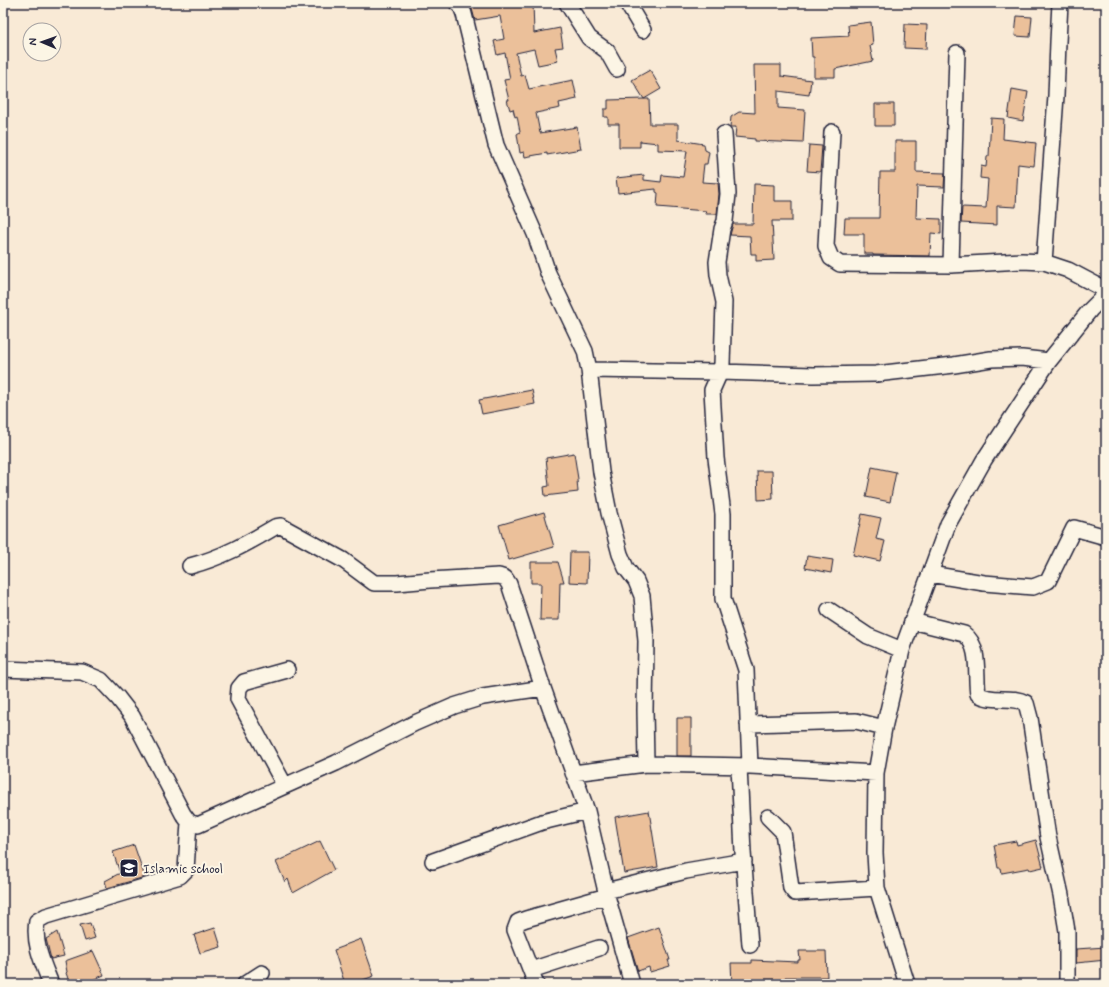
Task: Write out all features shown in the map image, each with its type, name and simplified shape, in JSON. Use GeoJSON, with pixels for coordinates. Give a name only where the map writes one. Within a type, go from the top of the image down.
{"type":"FeatureCollection","features":[{"type":"Feature","properties":{"kind":"street"},"geometry":{"type":"LineString","coordinates":[[457,3],[461,6],[464,14],[496,145],[535,234],[548,273],[586,351],[601,472],[608,514],[620,554],[626,568],[636,581],[642,596],[646,641],[646,764]]}},
{"type":"Feature","properties":{"kind":"street"},"geometry":{"type":"LineString","coordinates":[[566,3],[589,38],[607,51],[617,69]]}},
{"type":"Feature","properties":{"kind":"street"},"geometry":{"type":"LineString","coordinates":[[627,3],[643,30]]}},
{"type":"Feature","properties":{"kind":"street"},"geometry":{"type":"LineString","coordinates":[[1044,262],[1056,96],[1060,3]]}},
{"type":"Feature","properties":{"kind":"street"},"geometry":{"type":"LineString","coordinates":[[951,265],[956,53]]}},
{"type":"Feature","properties":{"kind":"street"},"geometry":{"type":"LineString","coordinates":[[832,132],[826,246],[831,258],[840,264],[951,265],[1022,261],[1044,262],[1068,270],[1106,290]]}},
{"type":"Feature","properties":{"kind":"street"},"geometry":{"type":"LineString","coordinates":[[724,134],[728,188],[727,212],[717,262],[718,275],[724,302],[722,364],[712,390],[716,458],[723,514],[723,599],[746,670],[748,724],[745,766],[744,861],[750,945]]}},
{"type":"Feature","properties":{"kind":"street"},"geometry":{"type":"LineString","coordinates":[[906,984],[877,888],[875,853],[876,773],[884,728],[902,650],[948,524],[984,460],[1049,361],[1090,310],[1106,294]]}},
{"type":"Feature","properties":{"kind":"street"},"geometry":{"type":"LineString","coordinates":[[589,370],[876,374],[992,359],[1022,358],[1049,361]]}},
{"type":"Feature","properties":{"kind":"street"},"geometry":{"type":"LineString","coordinates":[[190,566],[208,562],[244,546],[275,527],[281,526],[343,560],[374,583],[491,577],[505,578],[509,584],[543,688],[587,811],[606,894],[632,984]]}},
{"type":"Feature","properties":{"kind":"street"},"geometry":{"type":"LineString","coordinates":[[930,574],[1033,587],[1048,581],[1074,528],[1106,537]]}},
{"type":"Feature","properties":{"kind":"street"},"geometry":{"type":"LineString","coordinates":[[829,610],[868,636],[902,650]]}},
{"type":"Feature","properties":{"kind":"street"},"geometry":{"type":"LineString","coordinates":[[912,621],[964,634],[970,639],[975,651],[978,694],[983,698],[1019,699],[1026,703],[1030,718],[1048,837],[1061,895],[1066,931],[1067,984]]}},
{"type":"Feature","properties":{"kind":"street"},"geometry":{"type":"LineString","coordinates":[[3,668],[82,672],[101,680],[132,716],[183,814],[190,822],[198,825],[336,763],[415,723],[454,706],[483,697],[543,688]]}},
{"type":"Feature","properties":{"kind":"street"},"geometry":{"type":"LineString","coordinates":[[285,786],[238,699],[239,688],[244,682],[287,670]]}},
{"type":"Feature","properties":{"kind":"street"},"geometry":{"type":"LineString","coordinates":[[748,724],[856,721],[884,728]]}},
{"type":"Feature","properties":{"kind":"street"},"geometry":{"type":"LineString","coordinates":[[573,773],[646,764],[745,766],[876,773]]}},
{"type":"Feature","properties":{"kind":"street"},"geometry":{"type":"LineString","coordinates":[[433,861],[542,822],[587,811]]}},
{"type":"Feature","properties":{"kind":"street"},"geometry":{"type":"LineString","coordinates":[[768,817],[783,832],[791,888],[795,893],[877,888]]}},
{"type":"Feature","properties":{"kind":"street"},"geometry":{"type":"LineString","coordinates":[[51,984],[38,948],[35,932],[37,921],[46,916],[180,876],[186,870],[190,822]]}},
{"type":"Feature","properties":{"kind":"street"},"geometry":{"type":"LineString","coordinates":[[536,984],[515,930],[518,922],[606,894],[686,871],[744,861]]}},
{"type":"Feature","properties":{"kind":"street"},"geometry":{"type":"LineString","coordinates":[[531,970],[599,948]]}},
{"type":"Feature","properties":{"kind":"street"},"geometry":{"type":"LineString","coordinates":[[245,984],[262,973]]}},
{"type":"Feature","properties":{"kind":"building"},"geometry":{"type":"Polygon","coordinates":[[[500,3],[533,3],[534,33],[560,28],[563,47],[555,48],[558,61],[538,65],[534,49],[516,53],[521,76],[525,75],[529,89],[573,80],[577,99],[559,103],[560,108],[536,113],[540,133],[577,127],[581,149],[525,157],[524,152],[520,153],[517,134],[520,132],[517,116],[515,117],[513,109],[510,110],[504,80],[510,79],[505,53],[497,55],[494,41],[504,39],[500,16],[475,20],[471,7],[500,3]]]}},
{"type":"Feature","properties":{"kind":"building"},"geometry":{"type":"Polygon","coordinates":[[[1017,16],[1032,17],[1030,37],[1015,36],[1017,16]]]}},
{"type":"Feature","properties":{"kind":"building"},"geometry":{"type":"Polygon","coordinates":[[[871,22],[873,45],[870,46],[873,61],[835,69],[835,77],[814,77],[814,57],[812,57],[811,38],[849,36],[848,25],[871,22]]]}},
{"type":"Feature","properties":{"kind":"building"},"geometry":{"type":"Polygon","coordinates":[[[905,24],[927,25],[926,49],[904,48],[905,24]]]}},
{"type":"Feature","properties":{"kind":"building"},"geometry":{"type":"Polygon","coordinates":[[[754,65],[781,65],[781,76],[811,80],[809,95],[778,91],[778,108],[805,110],[803,143],[755,141],[755,139],[735,137],[736,127],[730,127],[731,117],[739,112],[755,113],[754,65]]]}},
{"type":"Feature","properties":{"kind":"building"},"geometry":{"type":"Polygon","coordinates":[[[650,70],[661,89],[644,99],[632,80],[650,70]]]}},
{"type":"Feature","properties":{"kind":"building"},"geometry":{"type":"Polygon","coordinates":[[[1012,89],[1028,92],[1023,121],[1008,118],[1012,89]]]}},
{"type":"Feature","properties":{"kind":"building"},"geometry":{"type":"Polygon","coordinates":[[[649,99],[650,124],[678,124],[678,140],[704,144],[705,150],[709,152],[707,164],[704,164],[702,182],[718,183],[719,194],[717,214],[705,214],[706,211],[657,207],[658,193],[656,192],[656,189],[618,193],[616,178],[644,175],[644,180],[661,182],[662,175],[683,177],[687,151],[658,150],[658,143],[640,141],[640,147],[619,147],[619,124],[608,124],[608,117],[604,117],[604,109],[608,109],[608,100],[649,99]]]}},
{"type":"Feature","properties":{"kind":"building"},"geometry":{"type":"Polygon","coordinates":[[[875,104],[894,104],[894,126],[875,126],[875,104]]]}},
{"type":"Feature","properties":{"kind":"building"},"geometry":{"type":"Polygon","coordinates":[[[991,118],[1004,119],[1003,139],[1036,143],[1034,166],[1018,164],[1016,207],[997,206],[997,225],[961,223],[962,207],[986,208],[988,179],[980,178],[981,166],[986,167],[987,157],[989,156],[991,118]]]}},
{"type":"Feature","properties":{"kind":"building"},"geometry":{"type":"Polygon","coordinates":[[[895,141],[916,141],[916,172],[945,173],[944,187],[917,186],[916,218],[941,219],[941,234],[931,233],[930,256],[864,254],[864,234],[844,234],[845,218],[879,218],[880,172],[895,172],[895,141]]]}},
{"type":"Feature","properties":{"kind":"building"},"geometry":{"type":"Polygon","coordinates":[[[809,145],[822,146],[820,172],[807,171],[809,145]]]}},
{"type":"Feature","properties":{"kind":"building"},"geometry":{"type":"Polygon","coordinates":[[[754,184],[774,185],[774,201],[792,201],[792,221],[772,221],[774,260],[756,261],[756,254],[751,254],[750,236],[730,235],[733,224],[753,224],[754,184]]]}},
{"type":"Feature","properties":{"kind":"building"},"geometry":{"type":"Polygon","coordinates":[[[532,390],[535,404],[482,414],[479,400],[532,390]]]}},
{"type":"Feature","properties":{"kind":"building"},"geometry":{"type":"Polygon","coordinates":[[[574,453],[578,479],[578,492],[545,496],[544,487],[549,486],[546,458],[574,453]]]}},
{"type":"Feature","properties":{"kind":"building"},"geometry":{"type":"Polygon","coordinates":[[[872,467],[896,472],[890,502],[866,497],[872,467]]]}},
{"type":"Feature","properties":{"kind":"building"},"geometry":{"type":"Polygon","coordinates":[[[757,471],[772,471],[773,499],[758,500],[757,471]]]}},
{"type":"Feature","properties":{"kind":"building"},"geometry":{"type":"Polygon","coordinates":[[[544,512],[554,547],[509,560],[499,525],[544,512]]]}},
{"type":"Feature","properties":{"kind":"building"},"geometry":{"type":"Polygon","coordinates":[[[862,514],[881,518],[876,539],[885,541],[880,561],[853,555],[862,514]]]}},
{"type":"Feature","properties":{"kind":"building"},"geometry":{"type":"Polygon","coordinates":[[[570,552],[588,552],[587,583],[569,582],[570,552]]]}},
{"type":"Feature","properties":{"kind":"building"},"geometry":{"type":"Polygon","coordinates":[[[807,556],[833,560],[831,573],[805,568],[807,556]]]}},
{"type":"Feature","properties":{"kind":"building"},"geometry":{"type":"Polygon","coordinates":[[[531,562],[558,562],[564,582],[560,582],[559,620],[540,620],[541,583],[531,583],[531,562]]]}},
{"type":"Feature","properties":{"kind":"building"},"geometry":{"type":"Polygon","coordinates":[[[677,718],[691,718],[691,756],[677,756],[677,718]]]}},
{"type":"Feature","properties":{"kind":"building"},"geometry":{"type":"Polygon","coordinates":[[[649,811],[658,867],[624,873],[615,817],[649,811]]]}},
{"type":"Feature","properties":{"kind":"building"},"geometry":{"type":"Polygon","coordinates":[[[1036,840],[1043,867],[1002,873],[1001,868],[998,868],[994,845],[1016,841],[1017,845],[1036,840]]]}},
{"type":"Feature","properties":{"kind":"building"},"geometry":{"type":"Polygon","coordinates":[[[320,841],[334,870],[293,893],[288,879],[285,882],[276,862],[320,841]]]}},
{"type":"Feature","properties":{"kind":"building"},"geometry":{"type":"Polygon","coordinates":[[[134,845],[145,877],[107,888],[105,881],[120,873],[113,852],[134,845]]]}},
{"type":"Feature","properties":{"kind":"building"},"geometry":{"type":"Polygon","coordinates":[[[90,923],[95,938],[85,941],[80,925],[90,923]]]}},
{"type":"Feature","properties":{"kind":"building"},"geometry":{"type":"Polygon","coordinates":[[[659,927],[670,960],[668,960],[670,966],[650,972],[649,967],[638,971],[628,938],[659,927]]]}},
{"type":"Feature","properties":{"kind":"building"},"geometry":{"type":"Polygon","coordinates":[[[215,928],[221,947],[200,953],[194,935],[215,928]]]}},
{"type":"Feature","properties":{"kind":"building"},"geometry":{"type":"Polygon","coordinates":[[[57,932],[64,956],[51,959],[46,939],[57,932]]]}},
{"type":"Feature","properties":{"kind":"building"},"geometry":{"type":"Polygon","coordinates":[[[361,939],[374,976],[352,984],[345,984],[334,950],[361,939]]]}},
{"type":"Feature","properties":{"kind":"building"},"geometry":{"type":"Polygon","coordinates":[[[1106,947],[1106,960],[1076,963],[1076,949],[1106,947]]]}},
{"type":"Feature","properties":{"kind":"building"},"geometry":{"type":"Polygon","coordinates":[[[93,951],[104,975],[83,984],[70,984],[66,973],[65,961],[93,951]]]}},
{"type":"Feature","properties":{"kind":"building"},"geometry":{"type":"Polygon","coordinates":[[[799,951],[826,951],[827,977],[785,977],[785,984],[732,984],[731,963],[752,963],[752,960],[798,962],[798,960],[800,960],[799,951]]]}},
{"type":"Feature","properties":{"kind":"place","name":"Islamic school"},"geometry":{"type":"Point","coordinates":[129,868]}}]}
